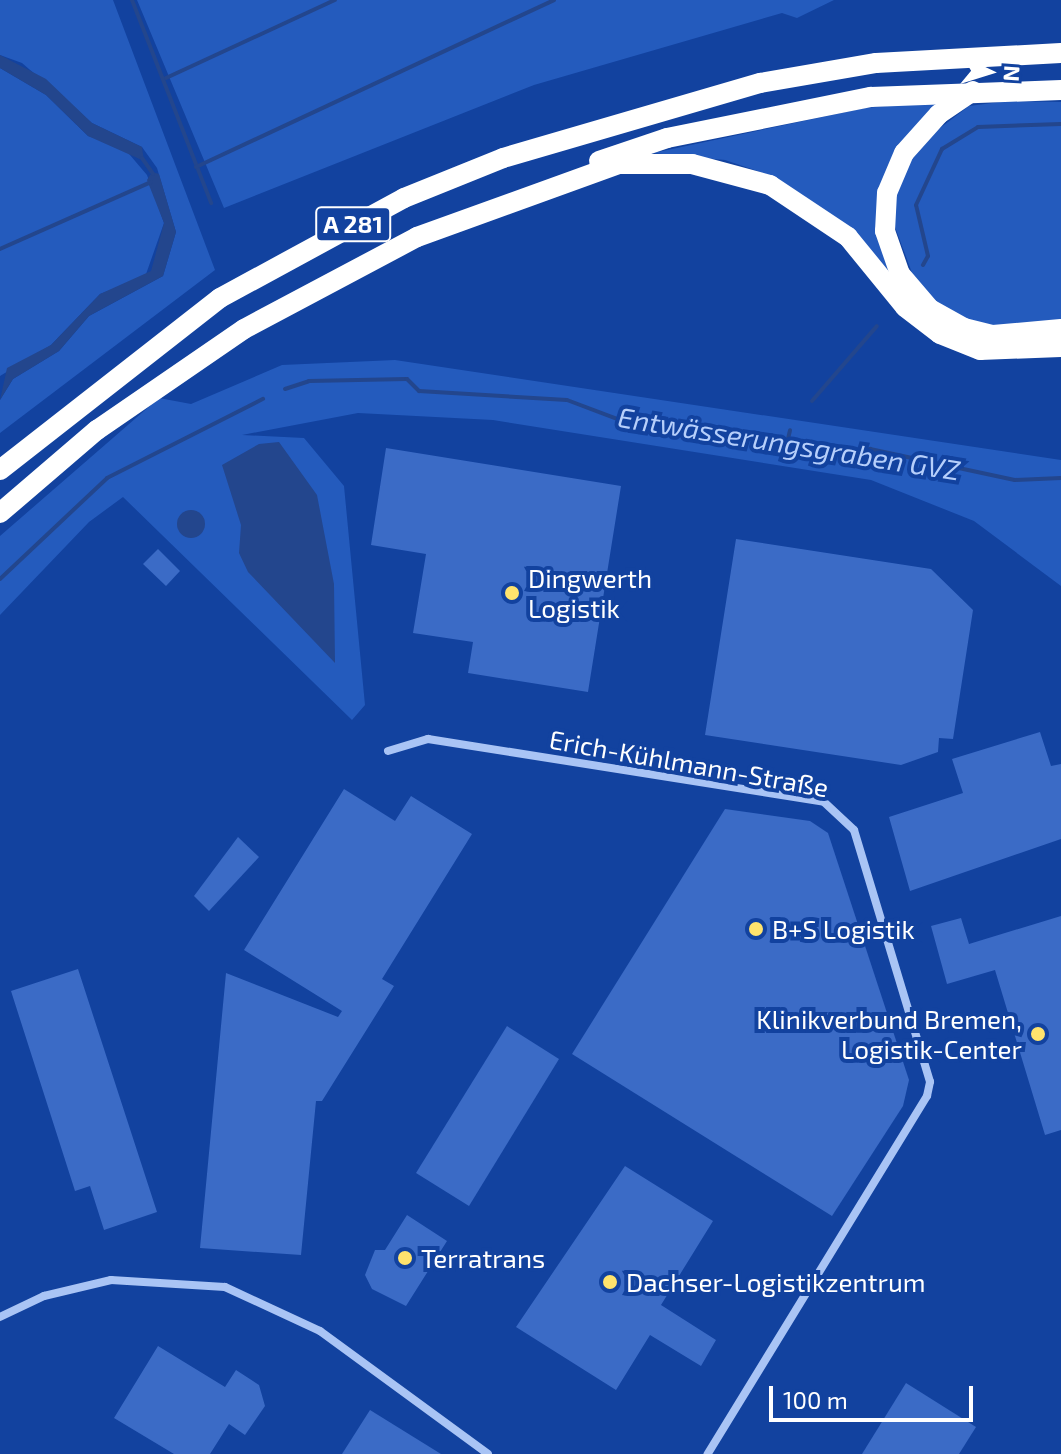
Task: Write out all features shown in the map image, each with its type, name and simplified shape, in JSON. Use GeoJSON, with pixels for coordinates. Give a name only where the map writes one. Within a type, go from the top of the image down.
{"type":"FeatureCollection","features":[{"type":"Feature","properties":{"kind":"highway","name":"A 281"},"geometry":{"type":"LineString","coordinates":[[0,470],[220,298],[404,198],[503,158],[760,83],[876,63],[1061,53]]}},
{"type":"Feature","properties":{"kind":"highway","name":"A 281"},"geometry":{"type":"LineString","coordinates":[[0,513],[97,430],[244,329],[417,237],[583,173],[610,152],[871,97],[975,90],[1061,90]]}},
{"type":"Feature","properties":{"kind":"highway"},"geometry":{"type":"LineString","coordinates":[[975,90],[939,114],[904,153],[887,193],[885,231],[914,293],[964,328],[1006,335],[1061,329]]}},
{"type":"Feature","properties":{"kind":"highway"},"geometry":{"type":"LineString","coordinates":[[583,173],[658,161],[732,171],[797,198],[848,237],[905,307],[940,334],[980,350],[1061,347]]}},
{"type":"Feature","properties":{"kind":"street","name":"Erich-Kühlmann-Straße"},"geometry":{"type":"LineString","coordinates":[[388,751],[428,739],[824,802],[854,830],[930,1082],[927,1096],[708,1454]]}},
{"type":"Feature","properties":{"kind":"street"},"geometry":{"type":"LineString","coordinates":[[0,1317],[44,1296],[111,1280],[225,1287],[320,1331],[488,1454]]}},
{"type":"Feature","properties":{"kind":"shaded area"},"geometry":{"type":"Polygon","coordinates":[[[0,0],[113,0],[215,270],[0,433],[0,400],[13,379],[59,351],[89,316],[163,276],[176,232],[157,168],[142,147],[92,123],[22,63],[0,55],[0,0]]]}},
{"type":"Feature","properties":{"kind":"shaded area"},"geometry":{"type":"Polygon","coordinates":[[[137,0],[834,0],[797,18],[782,13],[534,85],[224,208],[137,0]]]}},
{"type":"Feature","properties":{"kind":"shaded area"},"geometry":{"type":"Polygon","coordinates":[[[0,55],[46,79],[92,123],[142,147],[144,161],[88,136],[46,95],[0,68],[0,55]]]}},
{"type":"Feature","properties":{"kind":"shaded area"},"geometry":{"type":"Polygon","coordinates":[[[0,68],[46,95],[88,136],[124,148],[147,175],[164,223],[145,277],[100,294],[51,345],[0,376],[0,68]]]}},
{"type":"Feature","properties":{"kind":"shaded area"},"geometry":{"type":"Polygon","coordinates":[[[955,100],[882,197],[902,285],[843,223],[772,176],[725,160],[653,153],[865,108],[955,100]]]}},
{"type":"Feature","properties":{"kind":"shaded area"},"geometry":{"type":"Polygon","coordinates":[[[1008,101],[1061,102],[1061,324],[1013,330],[948,315],[918,289],[892,219],[898,179],[915,147],[969,106],[1008,101]]]}},
{"type":"Feature","properties":{"kind":"shaded area"},"geometry":{"type":"Polygon","coordinates":[[[152,172],[159,174],[176,232],[163,276],[89,316],[59,351],[13,379],[0,400],[7,368],[51,345],[100,294],[151,271],[164,223],[147,180],[152,172]]]}},
{"type":"Feature","properties":{"kind":"shaded area"},"geometry":{"type":"Polygon","coordinates":[[[395,360],[1061,460],[1061,586],[974,521],[871,480],[493,420],[358,413],[242,435],[304,438],[344,486],[365,705],[352,720],[123,497],[89,522],[0,615],[0,536],[159,398],[191,404],[282,365],[395,360]]]}},
{"type":"Feature","properties":{"kind":"shaded area"},"geometry":{"type":"Polygon","coordinates":[[[279,442],[317,495],[334,584],[335,663],[248,572],[239,553],[241,525],[222,465],[259,444],[279,442]]]}},
{"type":"Feature","properties":{"kind":"shaded area"},"geometry":{"type":"Polygon","coordinates":[[[191,510],[201,514],[205,524],[201,534],[191,538],[181,534],[177,524],[181,514],[191,510]]]}},
{"type":"Feature","properties":{"kind":"building","name":"Dingwerth Logistik"},"geometry":{"type":"Polygon","coordinates":[[[386,448],[621,486],[588,692],[468,673],[473,642],[413,633],[426,554],[371,545],[386,448]]]}},
{"type":"Feature","properties":{"kind":"building"},"geometry":{"type":"Polygon","coordinates":[[[736,539],[931,569],[973,610],[953,739],[939,738],[938,752],[901,765],[705,735],[736,539]]]}},
{"type":"Feature","properties":{"kind":"building"},"geometry":{"type":"Polygon","coordinates":[[[158,549],[180,571],[166,586],[143,564],[158,549]]]}},
{"type":"Feature","properties":{"kind":"building"},"geometry":{"type":"Polygon","coordinates":[[[1040,732],[1051,766],[1061,764],[1061,839],[910,891],[889,817],[963,793],[952,759],[1040,732]]]}},
{"type":"Feature","properties":{"kind":"building"},"geometry":{"type":"Polygon","coordinates":[[[344,789],[395,821],[411,796],[472,834],[382,979],[394,986],[322,1101],[316,1101],[301,1255],[200,1248],[226,973],[338,1017],[342,1011],[244,950],[344,789]]]}},
{"type":"Feature","properties":{"kind":"building","name":"B+S Logistik"},"geometry":{"type":"Polygon","coordinates":[[[725,809],[810,821],[828,833],[909,1080],[903,1106],[832,1216],[572,1054],[725,809]]]}},
{"type":"Feature","properties":{"kind":"building"},"geometry":{"type":"Polygon","coordinates":[[[238,837],[259,857],[209,911],[194,896],[238,837]]]}},
{"type":"Feature","properties":{"kind":"building","name":"Klinikverbund Bremen, Logistik-Center"},"geometry":{"type":"Polygon","coordinates":[[[1061,916],[1061,1130],[1045,1135],[995,970],[947,984],[931,926],[961,918],[969,944],[1061,916]]]}},
{"type":"Feature","properties":{"kind":"building"},"geometry":{"type":"Polygon","coordinates":[[[78,969],[157,1212],[104,1230],[90,1186],[75,1191],[11,991],[78,969]]]}},
{"type":"Feature","properties":{"kind":"building"},"geometry":{"type":"Polygon","coordinates":[[[507,1026],[559,1059],[469,1206],[416,1173],[507,1026]]]}},
{"type":"Feature","properties":{"kind":"building","name":"Dachser-Logistikzentrum"},"geometry":{"type":"Polygon","coordinates":[[[625,1166],[713,1221],[661,1305],[716,1340],[701,1366],[650,1335],[616,1390],[516,1327],[625,1166]]]}},
{"type":"Feature","properties":{"kind":"building","name":"Terratrans"},"geometry":{"type":"Polygon","coordinates":[[[407,1215],[447,1241],[406,1306],[372,1289],[365,1275],[375,1250],[385,1250],[407,1215]]]}},
{"type":"Feature","properties":{"kind":"building"},"geometry":{"type":"Polygon","coordinates":[[[158,1346],[225,1387],[236,1370],[259,1385],[265,1406],[245,1435],[229,1424],[210,1454],[174,1454],[114,1418],[158,1346]]]}},
{"type":"Feature","properties":{"kind":"building"},"geometry":{"type":"Polygon","coordinates":[[[906,1383],[976,1427],[959,1454],[862,1454],[906,1383]]]}},
{"type":"Feature","properties":{"kind":"building"},"geometry":{"type":"Polygon","coordinates":[[[370,1410],[441,1454],[342,1454],[370,1410]]]}},
{"type":"Feature","properties":{"kind":"waterway"},"geometry":{"type":"LineString","coordinates":[[132,0],[211,203]]}},
{"type":"Feature","properties":{"kind":"waterway"},"geometry":{"type":"LineString","coordinates":[[166,78],[335,0]]}},
{"type":"Feature","properties":{"kind":"waterway"},"geometry":{"type":"LineString","coordinates":[[196,167],[554,0]]}},
{"type":"Feature","properties":{"kind":"waterway"},"geometry":{"type":"LineString","coordinates":[[923,265],[928,256],[916,205],[942,149],[978,127],[1061,124]]}},
{"type":"Feature","properties":{"kind":"waterway"},"geometry":{"type":"LineString","coordinates":[[142,158],[153,174]]}},
{"type":"Feature","properties":{"kind":"waterway"},"geometry":{"type":"LineString","coordinates":[[0,249],[151,182]]}},
{"type":"Feature","properties":{"kind":"waterway"},"geometry":{"type":"LineString","coordinates":[[812,401],[877,326]]}},
{"type":"Feature","properties":{"kind":"waterway","name":"Entwässerungsgraben GVZ"},"geometry":{"type":"LineString","coordinates":[[285,389],[309,381],[407,379],[419,391],[567,400],[620,420],[663,427],[683,422],[850,457],[870,449],[1015,480],[1061,478]]}},
{"type":"Feature","properties":{"kind":"waterway","name":"Entwässerungsgraben GVZ"},"geometry":{"type":"LineString","coordinates":[[0,579],[107,478],[263,399]]}},
{"type":"Feature","properties":{"kind":"waterway"},"geometry":{"type":"LineString","coordinates":[[788,439],[790,430]]}},
{"type":"Feature","properties":{"kind":"place","name":"Dingwerth Logistik"},"geometry":{"type":"Point","coordinates":[512,593]}},
{"type":"Feature","properties":{"kind":"place","name":"B+S Logistik"},"geometry":{"type":"Point","coordinates":[756,929]}},
{"type":"Feature","properties":{"kind":"place","name":"Klinikverbund Bremen, Logistik-Center"},"geometry":{"type":"Point","coordinates":[1038,1034]}},
{"type":"Feature","properties":{"kind":"place","name":"Terratrans"},"geometry":{"type":"Point","coordinates":[405,1258]}},
{"type":"Feature","properties":{"kind":"place","name":"Dachser-Logistikzentrum"},"geometry":{"type":"Point","coordinates":[610,1282]}}]}
